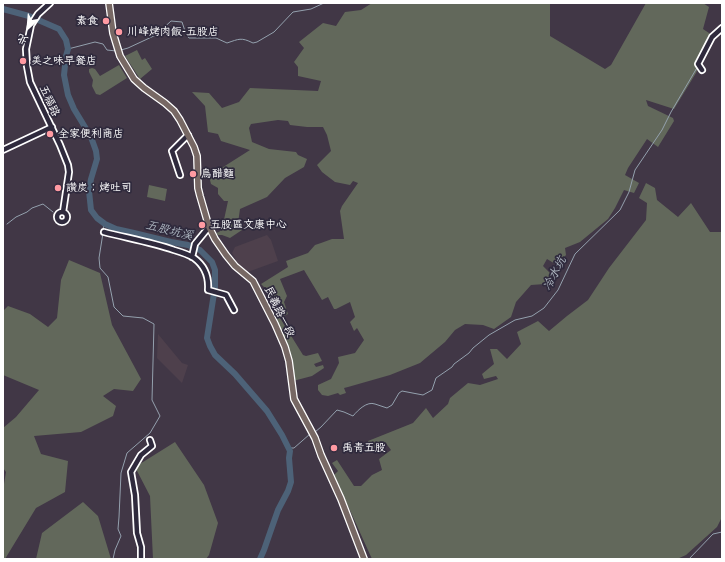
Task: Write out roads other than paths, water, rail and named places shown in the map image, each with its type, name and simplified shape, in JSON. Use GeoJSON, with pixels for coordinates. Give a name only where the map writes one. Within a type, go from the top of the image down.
{"type":"FeatureCollection","features":[{"type":"Feature","properties":{"kind":"main road","name":"民義路一段"},"geometry":{"type":"LineString","coordinates":[[109,3],[113,33],[120,56],[134,78],[144,88],[174,111],[194,147],[197,156],[198,188],[209,227],[226,255],[235,266],[253,281],[275,324],[289,361],[294,399],[313,433],[364,559]]}},
{"type":"Feature","properties":{"kind":"street","name":"五福路"},"geometry":{"type":"LineString","coordinates":[[50,3],[32,22],[26,49],[27,66],[30,82],[65,155],[69,168],[63,212]]}},
{"type":"Feature","properties":{"kind":"street"},"geometry":{"type":"LineString","coordinates":[[700,67],[708,43],[722,28]]}},
{"type":"Feature","properties":{"kind":"street"},"geometry":{"type":"LineString","coordinates":[[717,32],[722,34]]}},
{"type":"Feature","properties":{"kind":"street"},"geometry":{"type":"LineString","coordinates":[[3,150],[52,128]]}},
{"type":"Feature","properties":{"kind":"street"},"geometry":{"type":"LineString","coordinates":[[180,175],[172,151],[188,135]]}},
{"type":"Feature","properties":{"kind":"street"},"geometry":{"type":"LineString","coordinates":[[192,256],[195,244],[209,227]]}},
{"type":"Feature","properties":{"kind":"street"},"geometry":{"type":"LineString","coordinates":[[104,232],[159,245],[192,256],[201,265],[208,276],[208,290],[226,295],[234,310]]}},
{"type":"Feature","properties":{"kind":"street"},"geometry":{"type":"LineString","coordinates":[[141,559],[141,547],[137,534],[135,495],[131,472],[141,455],[152,446],[150,440]]}},
{"type":"Feature","properties":{"kind":"waterway"},"geometry":{"type":"LineString","coordinates":[[121,50],[156,35],[171,21],[182,22],[189,38],[216,38],[227,43],[243,39],[253,43],[274,32],[293,12],[311,9],[324,3]]}},
{"type":"Feature","properties":{"kind":"waterway","name":"五股坑溪"},"geometry":{"type":"LineString","coordinates":[[3,9],[29,16],[59,29],[66,40],[68,49],[64,75],[68,95],[74,109],[91,137],[96,151],[97,159],[89,191],[91,210],[97,218],[116,229],[188,245],[200,250],[212,262],[215,270],[215,287],[207,338],[210,346],[215,355],[235,374],[267,411],[290,451],[289,458],[291,482],[278,510],[260,559]]}},
{"type":"Feature","properties":{"kind":"waterway"},"geometry":{"type":"LineString","coordinates":[[68,49],[95,42],[103,44],[107,50],[116,51]]}},
{"type":"Feature","properties":{"kind":"waterway","name":"冷水坑"},"geometry":{"type":"LineString","coordinates":[[315,432],[337,410],[353,416],[360,409],[372,403],[387,408],[392,405],[399,393],[402,391],[423,395],[432,390],[436,378],[452,367],[489,335],[515,320],[532,316],[544,308],[558,290],[575,254],[620,210],[629,192],[635,170],[662,130],[698,66]]}},
{"type":"Feature","properties":{"kind":"waterway"},"geometry":{"type":"LineString","coordinates":[[7,224],[32,208],[43,204],[53,212]]}},
{"type":"Feature","properties":{"kind":"waterway","name":"五股坑溪"},"geometry":{"type":"LineString","coordinates":[[103,230],[104,223]]}},
{"type":"Feature","properties":{"kind":"waterway"},"geometry":{"type":"LineString","coordinates":[[103,233],[99,258],[100,268],[108,277],[114,307],[123,316],[143,318],[154,324],[152,400],[160,416],[150,433],[127,453],[121,473],[118,529],[121,536],[113,559]]}},
{"type":"Feature","properties":{"kind":"waterway","name":"冷水坑"},"geometry":{"type":"LineString","coordinates":[[288,448],[294,448],[310,434]]}},
{"type":"Feature","properties":{"kind":"waterway"},"geometry":{"type":"LineString","coordinates":[[689,559],[713,534],[722,532]]}},
{"type":"Feature","properties":{"kind":"place","name":"素食"},"geometry":{"type":"Point","coordinates":[106,21]}},
{"type":"Feature","properties":{"kind":"place","name":"川峰烤肉飯-五股店"},"geometry":{"type":"Point","coordinates":[119,32]}},
{"type":"Feature","properties":{"kind":"place","name":"美之味早餐店"},"geometry":{"type":"Point","coordinates":[23,61]}},
{"type":"Feature","properties":{"kind":"place","name":"全家便利商店"},"geometry":{"type":"Point","coordinates":[50,134]}},
{"type":"Feature","properties":{"kind":"place","name":"烏醋麵"},"geometry":{"type":"Point","coordinates":[193,174]}},
{"type":"Feature","properties":{"kind":"place","name":"讚炭；烤吐司"},"geometry":{"type":"Point","coordinates":[58,188]}},
{"type":"Feature","properties":{"kind":"place","name":"五股區文康中心"},"geometry":{"type":"Point","coordinates":[202,225]}},
{"type":"Feature","properties":{"kind":"place","name":"禹青五股"},"geometry":{"type":"Point","coordinates":[334,448]}}]}
